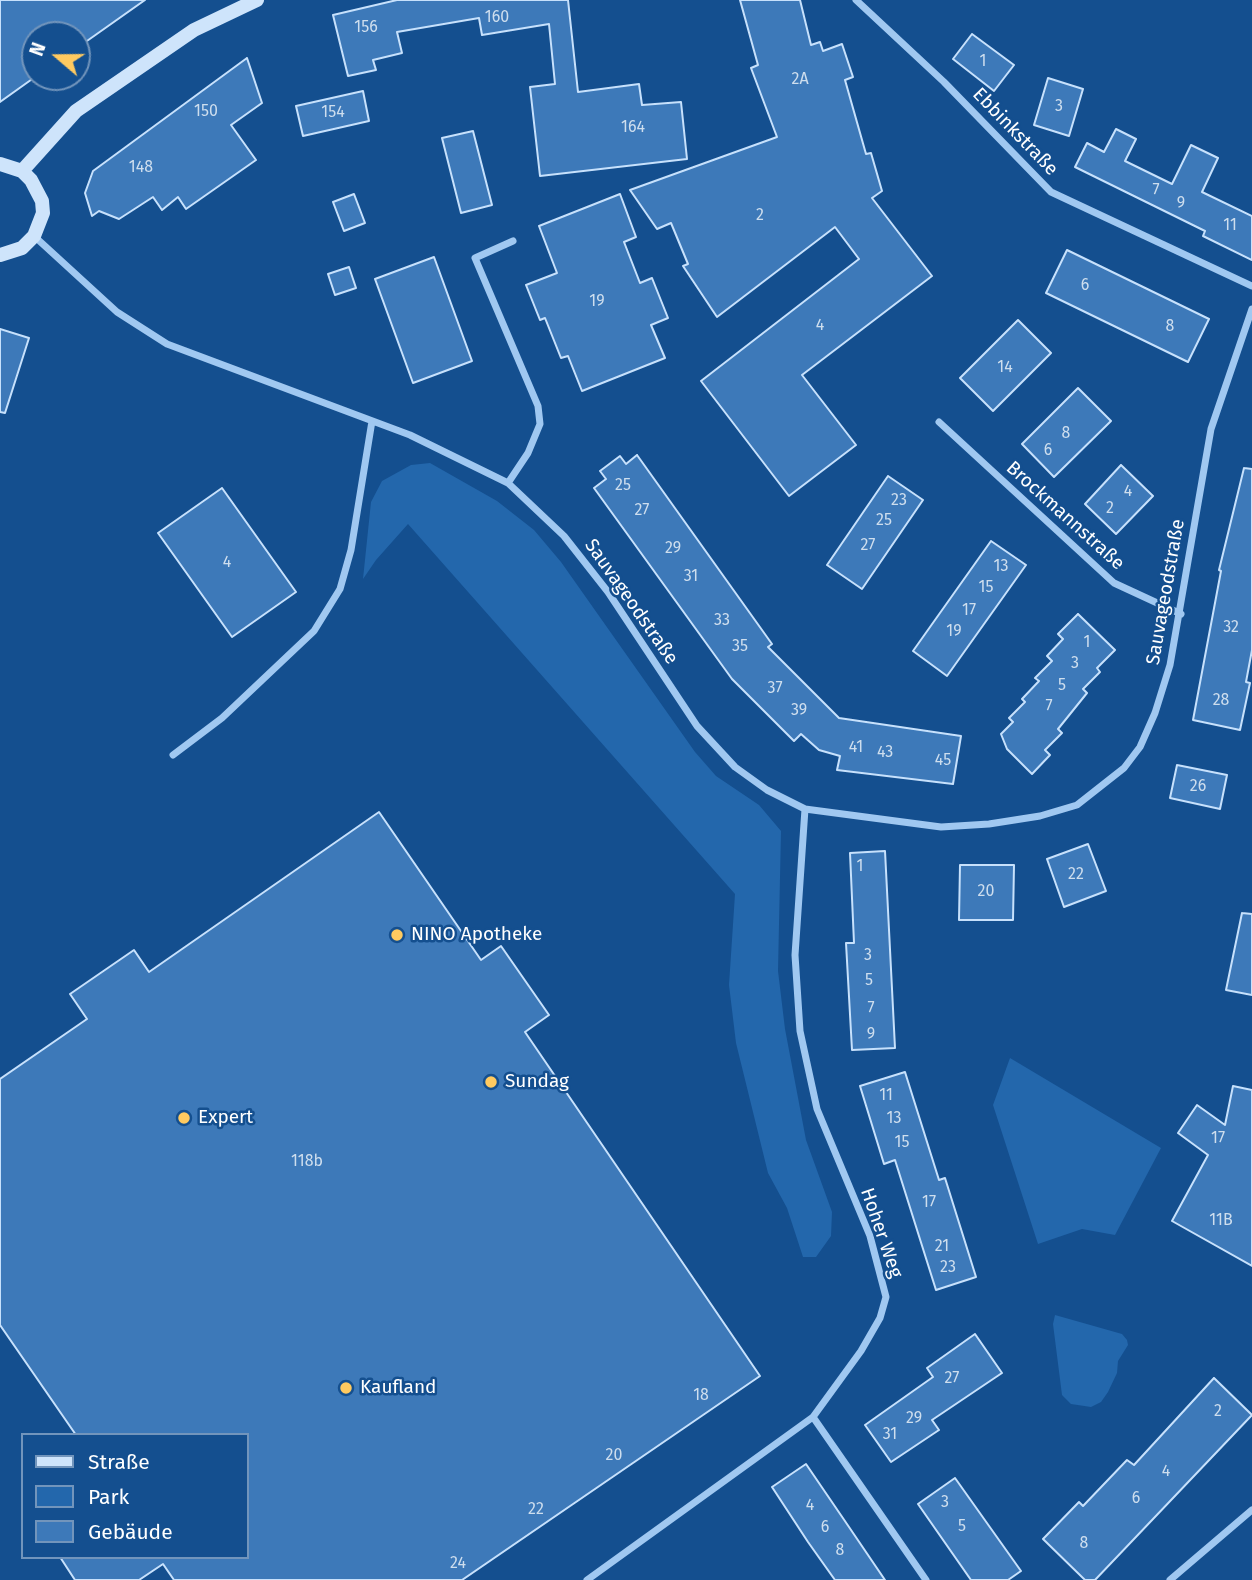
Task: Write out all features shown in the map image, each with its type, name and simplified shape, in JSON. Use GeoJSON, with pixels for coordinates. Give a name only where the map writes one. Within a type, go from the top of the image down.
{"type":"FeatureCollection","features":[{"type":"Feature","properties":{"kind":"street"},"geometry":{"type":"LineString","coordinates":[[22,172],[76,111],[194,30],[257,0]]}},
{"type":"Feature","properties":{"kind":"street","name":"Ebbinkstraße"},"geometry":{"type":"LineString","coordinates":[[856,0],[944,82],[1051,192],[1252,286]]}},
{"type":"Feature","properties":{"kind":"street"},"geometry":{"type":"LineString","coordinates":[[0,164],[22,172],[31,180],[42,201],[43,213],[34,236],[22,248],[0,255]]}},
{"type":"Feature","properties":{"kind":"street","name":"Sauvageodstraße"},"geometry":{"type":"LineString","coordinates":[[34,236],[71,273],[145,331],[229,369],[410,435],[508,483],[565,536],[608,592],[697,726],[735,766],[767,790],[805,809],[941,827],[989,824],[1040,816],[1076,805],[1124,768],[1140,747],[1156,713],[1181,614],[1210,429],[1252,309]]}},
{"type":"Feature","properties":{"kind":"street"},"geometry":{"type":"LineString","coordinates":[[508,483],[528,453],[540,425],[538,406],[475,258],[513,241]]}},
{"type":"Feature","properties":{"kind":"street"},"geometry":{"type":"LineString","coordinates":[[173,755],[222,718],[305,640],[340,589],[351,550],[372,422]]}},
{"type":"Feature","properties":{"kind":"street","name":"Brockmannstraße"},"geometry":{"type":"LineString","coordinates":[[939,422],[1114,583],[1181,614]]}},
{"type":"Feature","properties":{"kind":"street","name":"Hoher Weg"},"geometry":{"type":"LineString","coordinates":[[587,1580],[813,1417],[861,1351],[880,1318],[886,1297],[870,1236],[817,1109],[800,1031],[795,955],[805,809]]}},
{"type":"Feature","properties":{"kind":"street"},"geometry":{"type":"LineString","coordinates":[[813,1417],[926,1580]]}},
{"type":"Feature","properties":{"kind":"street"},"geometry":{"type":"LineString","coordinates":[[1170,1580],[1252,1510]]}},
{"type":"Feature","properties":{"kind":"green space"},"geometry":{"type":"Polygon","coordinates":[[[430,463],[497,501],[534,530],[561,562],[695,752],[716,776],[759,805],[781,831],[778,971],[785,1029],[806,1140],[832,1212],[831,1236],[816,1257],[803,1257],[787,1208],[768,1173],[736,1043],[729,985],[735,894],[408,524],[363,579],[371,502],[382,481],[411,465],[430,463]]]}},
{"type":"Feature","properties":{"kind":"green space"},"geometry":{"type":"Polygon","coordinates":[[[1010,1058],[1161,1148],[1115,1235],[1082,1229],[1038,1244],[993,1105],[1010,1058]]]}},
{"type":"Feature","properties":{"kind":"green space"},"geometry":{"type":"Polygon","coordinates":[[[1055,1315],[1122,1334],[1127,1340],[1128,1345],[1118,1361],[1117,1373],[1108,1392],[1101,1402],[1091,1407],[1071,1404],[1062,1395],[1053,1324],[1055,1315]]]}},
{"type":"Feature","properties":{"kind":"building"},"geometry":{"type":"Polygon","coordinates":[[[0,0],[145,0],[91,38],[91,21],[21,21],[21,87],[0,102],[0,0]]]}},
{"type":"Feature","properties":{"kind":"building"},"geometry":{"type":"Polygon","coordinates":[[[397,0],[568,0],[578,92],[639,84],[642,105],[681,102],[687,159],[540,176],[530,87],[555,84],[549,24],[482,35],[479,18],[397,32],[402,53],[373,60],[376,70],[348,76],[333,15],[397,0]]]}},
{"type":"Feature","properties":{"kind":"building"},"geometry":{"type":"Polygon","coordinates":[[[740,0],[800,0],[811,45],[820,42],[823,51],[842,44],[853,77],[845,80],[866,154],[871,153],[882,191],[872,198],[932,276],[802,375],[856,445],[789,496],[701,381],[859,259],[835,227],[717,317],[683,266],[688,264],[671,223],[657,229],[630,190],[777,137],[751,68],[758,65],[740,0]]]}},
{"type":"Feature","properties":{"kind":"building"},"geometry":{"type":"Polygon","coordinates":[[[972,34],[1014,65],[994,91],[953,59],[972,34]]]}},
{"type":"Feature","properties":{"kind":"building"},"geometry":{"type":"Polygon","coordinates":[[[247,58],[262,103],[231,125],[256,160],[186,209],[178,197],[162,210],[153,197],[119,219],[99,211],[92,216],[85,193],[93,171],[247,58]]]}},
{"type":"Feature","properties":{"kind":"building"},"geometry":{"type":"Polygon","coordinates":[[[1048,78],[1083,89],[1069,136],[1034,125],[1048,78]]]}},
{"type":"Feature","properties":{"kind":"building"},"geometry":{"type":"Polygon","coordinates":[[[363,91],[369,121],[303,136],[296,106],[363,91]]]}},
{"type":"Feature","properties":{"kind":"building"},"geometry":{"type":"Polygon","coordinates":[[[1116,129],[1136,139],[1125,161],[1172,184],[1191,145],[1218,158],[1202,192],[1252,216],[1252,260],[1203,236],[1205,231],[1075,167],[1087,143],[1104,152],[1116,129]]]}},
{"type":"Feature","properties":{"kind":"building"},"geometry":{"type":"Polygon","coordinates":[[[473,131],[492,205],[461,213],[442,138],[473,131]]]}},
{"type":"Feature","properties":{"kind":"building"},"geometry":{"type":"Polygon","coordinates":[[[354,194],[365,223],[344,231],[333,202],[354,194]]]}},
{"type":"Feature","properties":{"kind":"building"},"geometry":{"type":"Polygon","coordinates":[[[620,194],[636,237],[624,242],[640,283],[652,278],[668,318],[651,325],[665,358],[582,391],[568,356],[561,358],[545,318],[540,320],[526,285],[557,273],[539,226],[620,194]]]}},
{"type":"Feature","properties":{"kind":"building"},"geometry":{"type":"Polygon","coordinates":[[[1067,250],[1209,319],[1188,362],[1046,293],[1067,250]]]}},
{"type":"Feature","properties":{"kind":"building"},"geometry":{"type":"Polygon","coordinates":[[[434,257],[472,361],[413,383],[375,279],[434,257]]]}},
{"type":"Feature","properties":{"kind":"building"},"geometry":{"type":"Polygon","coordinates":[[[349,267],[356,288],[335,295],[328,274],[349,267]]]}},
{"type":"Feature","properties":{"kind":"building"},"geometry":{"type":"Polygon","coordinates":[[[1018,320],[1051,353],[993,411],[960,378],[1018,320]]]}},
{"type":"Feature","properties":{"kind":"building"},"geometry":{"type":"Polygon","coordinates":[[[0,329],[29,338],[5,413],[0,412],[0,329]]]}},
{"type":"Feature","properties":{"kind":"building"},"geometry":{"type":"Polygon","coordinates":[[[1078,388],[1111,421],[1054,477],[1022,444],[1078,388]]]}},
{"type":"Feature","properties":{"kind":"building"},"geometry":{"type":"Polygon","coordinates":[[[637,455],[772,644],[768,647],[839,718],[961,736],[953,784],[837,770],[840,756],[819,750],[801,734],[794,741],[732,679],[594,488],[606,479],[600,471],[620,456],[626,464],[637,455]]]}},
{"type":"Feature","properties":{"kind":"building"},"geometry":{"type":"Polygon","coordinates":[[[1121,465],[1153,496],[1116,534],[1085,504],[1121,465]]]}},
{"type":"Feature","properties":{"kind":"building"},"geometry":{"type":"Polygon","coordinates":[[[1244,468],[1252,469],[1252,650],[1246,682],[1250,683],[1240,730],[1193,720],[1221,571],[1219,570],[1244,468]]]}},
{"type":"Feature","properties":{"kind":"building"},"geometry":{"type":"Polygon","coordinates":[[[888,476],[923,500],[862,589],[827,565],[888,476]]]}},
{"type":"Feature","properties":{"kind":"building"},"geometry":{"type":"Polygon","coordinates":[[[222,488],[296,592],[232,637],[158,533],[222,488]]]}},
{"type":"Feature","properties":{"kind":"building"},"geometry":{"type":"Polygon","coordinates":[[[991,541],[1026,565],[947,676],[913,651],[991,541]]]}},
{"type":"Feature","properties":{"kind":"building"},"geometry":{"type":"Polygon","coordinates":[[[1078,614],[1115,650],[1097,668],[1100,672],[1083,689],[1087,693],[1058,729],[1062,733],[1045,750],[1050,755],[1032,774],[1007,749],[1001,734],[1013,722],[1009,718],[1025,702],[1022,699],[1039,681],[1035,678],[1052,661],[1047,656],[1063,639],[1058,634],[1078,614]]]}},
{"type":"Feature","properties":{"kind":"building"},"geometry":{"type":"Polygon","coordinates":[[[1177,765],[1227,775],[1220,809],[1170,798],[1177,765]]]}},
{"type":"Feature","properties":{"kind":"building"},"geometry":{"type":"Polygon","coordinates":[[[379,812],[481,960],[501,946],[549,1015],[525,1032],[760,1376],[462,1580],[174,1580],[163,1564],[139,1580],[75,1580],[61,1559],[248,1559],[248,1433],[75,1433],[0,1325],[0,1079],[87,1019],[70,994],[134,950],[149,972],[379,812]]]}},
{"type":"Feature","properties":{"kind":"building"},"geometry":{"type":"Polygon","coordinates":[[[1088,844],[1106,891],[1064,907],[1047,859],[1088,844]]]}},
{"type":"Feature","properties":{"kind":"building"},"geometry":{"type":"Polygon","coordinates":[[[885,851],[895,1048],[852,1050],[846,943],[854,943],[850,853],[885,851]]]}},
{"type":"Feature","properties":{"kind":"building"},"geometry":{"type":"Polygon","coordinates":[[[960,865],[1014,865],[1013,920],[959,920],[960,865]]]}},
{"type":"Feature","properties":{"kind":"building"},"geometry":{"type":"Polygon","coordinates":[[[1242,913],[1252,914],[1252,995],[1226,990],[1242,913]]]}},
{"type":"Feature","properties":{"kind":"building"},"geometry":{"type":"Polygon","coordinates":[[[905,1072],[939,1180],[945,1178],[976,1277],[936,1290],[895,1160],[884,1164],[860,1086],[905,1072]]]}},
{"type":"Feature","properties":{"kind":"building"},"geometry":{"type":"Polygon","coordinates":[[[1233,1086],[1252,1090],[1252,1266],[1172,1221],[1208,1155],[1178,1133],[1197,1105],[1225,1125],[1233,1086]]]}},
{"type":"Feature","properties":{"kind":"building"},"geometry":{"type":"Polygon","coordinates":[[[975,1334],[1002,1373],[932,1420],[939,1430],[891,1462],[865,1425],[933,1377],[927,1368],[975,1334]]]}},
{"type":"Feature","properties":{"kind":"building"},"geometry":{"type":"Polygon","coordinates":[[[1214,1378],[1252,1415],[1095,1580],[1085,1580],[1043,1539],[1079,1502],[1083,1506],[1127,1460],[1134,1465],[1214,1378]]]}},
{"type":"Feature","properties":{"kind":"building"},"geometry":{"type":"Polygon","coordinates":[[[806,1464],[885,1580],[835,1580],[808,1542],[772,1487],[806,1464]]]}},
{"type":"Feature","properties":{"kind":"building"},"geometry":{"type":"Polygon","coordinates":[[[955,1478],[1021,1571],[1008,1580],[971,1580],[918,1504],[955,1478]]]}},
{"type":"Feature","properties":{"kind":"place","name":"NINO Apotheke"},"geometry":{"type":"Point","coordinates":[397,935]}},
{"type":"Feature","properties":{"kind":"place","name":"Sundag"},"geometry":{"type":"Point","coordinates":[491,1082]}},
{"type":"Feature","properties":{"kind":"place","name":"Expert"},"geometry":{"type":"Point","coordinates":[184,1118]}},
{"type":"Feature","properties":{"kind":"place","name":"Kaufland"},"geometry":{"type":"Point","coordinates":[346,1388]}}]}
